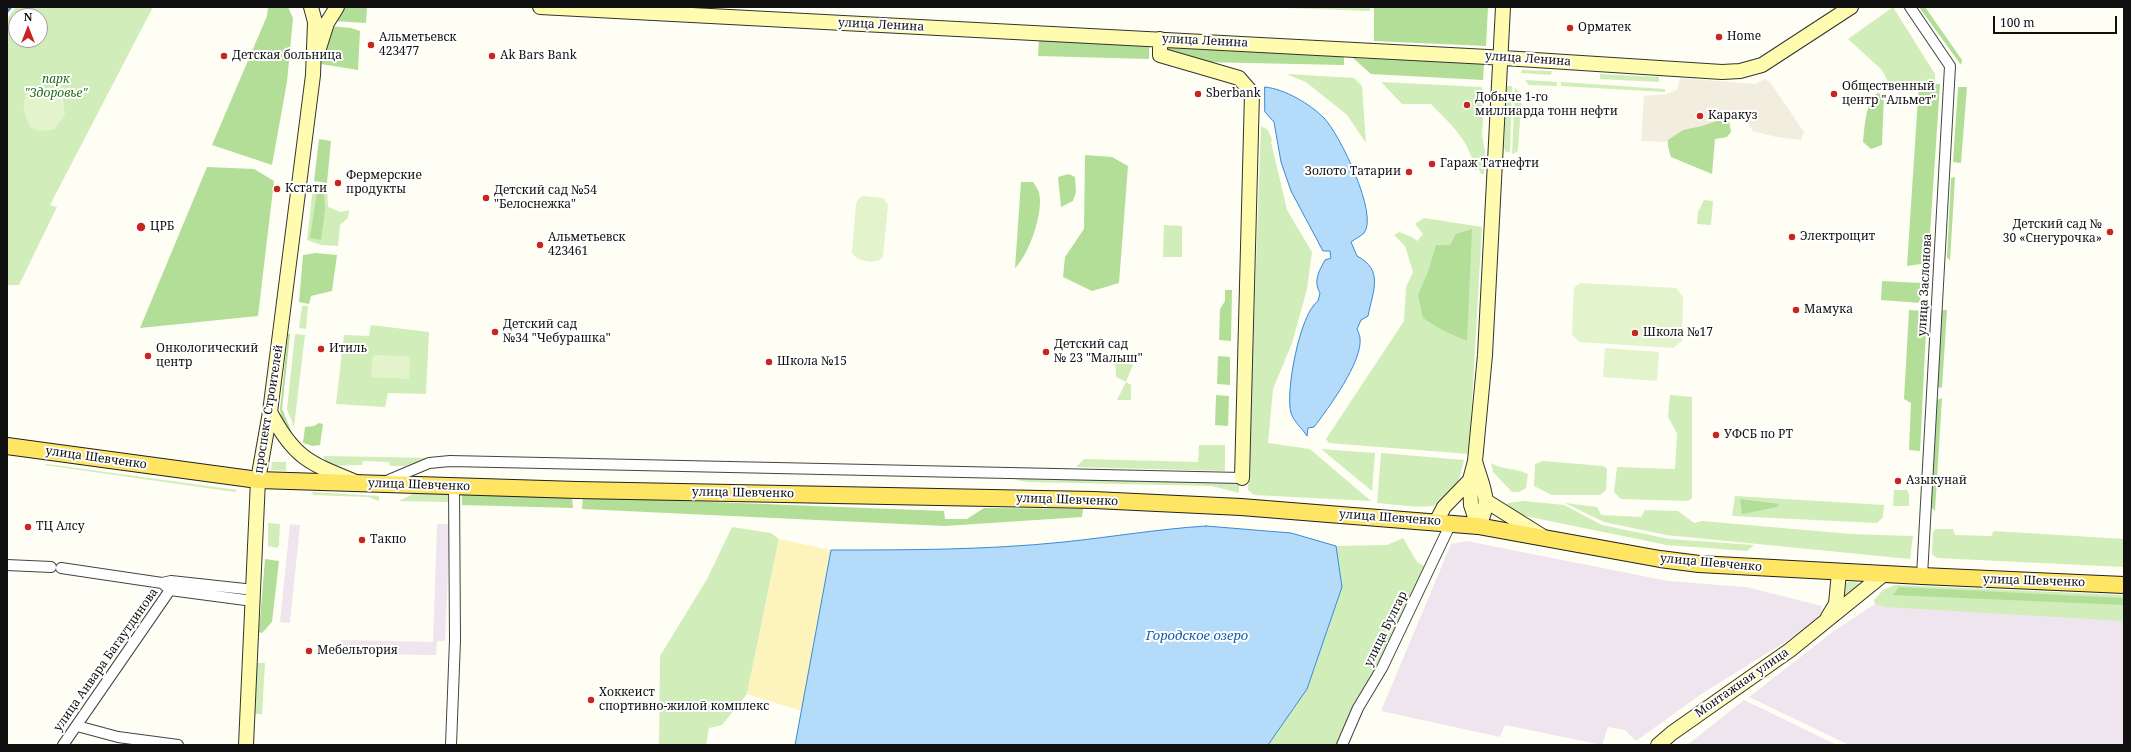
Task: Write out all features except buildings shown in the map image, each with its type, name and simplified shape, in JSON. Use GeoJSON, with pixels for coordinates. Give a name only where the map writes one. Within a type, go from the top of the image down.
{"type":"FeatureCollection","features":[{"type":"Feature","properties":{"kind":"main road","name":"улица Шевченко"},"geometry":{"type":"LineString","coordinates":[[7,446],[258,480],[454,486],[1094,500],[1241,507],[1444,522],[1478,526],[1681,562],[1839,572],[2124,585]]}},
{"type":"Feature","properties":{"kind":"street","name":"проспект Строителей"},"geometry":{"type":"LineString","coordinates":[[246,745],[258,480],[270,412],[313,75],[315,22],[311,7]]}},
{"type":"Feature","properties":{"kind":"street","name":"проспект Строителей"},"geometry":{"type":"LineString","coordinates":[[313,75],[324,32],[337,7]]}},
{"type":"Feature","properties":{"kind":"street","name":"улица Ленина"},"geometry":{"type":"LineString","coordinates":[[540,7],[1740,71],[1762,65],[1851,7]]}},
{"type":"Feature","properties":{"kind":"street"},"geometry":{"type":"LineString","coordinates":[[1478,526],[1471,504],[1470,480],[1475,461],[1485,355],[1503,7]]}},
{"type":"Feature","properties":{"kind":"street","name":"улица Заслонова"},"geometry":{"type":"LineString","coordinates":[[1910,7],[1950,66],[1922,576]]}},
{"type":"Feature","properties":{"kind":"street"},"geometry":{"type":"LineString","coordinates":[[381,484],[429,463],[450,461],[1242,478],[1252,93],[1239,78],[1160,55],[1160,39]]}},
{"type":"Feature","properties":{"kind":"street"},"geometry":{"type":"LineString","coordinates":[[270,412],[280,431],[296,450],[314,465],[359,483]]}},
{"type":"Feature","properties":{"kind":"street"},"geometry":{"type":"LineString","coordinates":[[1475,461],[1486,500],[1486,513],[1478,526]]}},
{"type":"Feature","properties":{"kind":"street"},"geometry":{"type":"LineString","coordinates":[[1444,522],[1444,507],[1470,480]]}},
{"type":"Feature","properties":{"kind":"street"},"geometry":{"type":"LineString","coordinates":[[451,745],[455,640],[454,486]]}},
{"type":"Feature","properties":{"kind":"street"},"geometry":{"type":"LineString","coordinates":[[1486,500],[1544,538]]}},
{"type":"Feature","properties":{"kind":"street","name":"улица Булгар"},"geometry":{"type":"LineString","coordinates":[[1342,745],[1358,708],[1382,668],[1444,522]]}},
{"type":"Feature","properties":{"kind":"street","name":"улица Анвара Багаутдинова"},"geometry":{"type":"LineString","coordinates":[[7,565],[56,568],[162,583],[171,581],[253,595]]}},
{"type":"Feature","properties":{"kind":"street","name":"Монтажная улица"},"geometry":{"type":"LineString","coordinates":[[1826,621],[1836,604],[1839,572]]}},
{"type":"Feature","properties":{"kind":"street","name":"Монтажная улица"},"geometry":{"type":"LineString","coordinates":[[1658,745],[1672,733],[1790,650],[1884,574]]}},
{"type":"Feature","properties":{"kind":"street"},"geometry":{"type":"LineString","coordinates":[[162,583],[170,590],[253,595]]}},
{"type":"Feature","properties":{"kind":"street","name":"улица Анвара Багаутдинова"},"geometry":{"type":"LineString","coordinates":[[63,745],[170,590]]}},
{"type":"Feature","properties":{"kind":"street"},"geometry":{"type":"LineString","coordinates":[[77,726],[118,737],[178,745]]}},
{"type":"Feature","properties":{"kind":"shaded area"},"geometry":{"type":"Polygon","coordinates":[[[1680,78],[1755,84],[1765,79],[1770,82],[1804,132],[1801,140],[1776,137],[1753,131],[1744,118],[1731,116],[1702,126],[1683,130],[1665,142],[1641,141],[1644,96],[1666,94],[1677,90],[1680,78]]]}},
{"type":"Feature","properties":{"kind":"shaded area"},"geometry":{"type":"Polygon","coordinates":[[[290,524],[300,525],[290,623],[280,622],[290,524]]]}},
{"type":"Feature","properties":{"kind":"shaded area"},"geometry":{"type":"Polygon","coordinates":[[[437,524],[450,524],[445,641],[437,641],[436,655],[339,654],[341,640],[433,642],[437,524]]]}},
{"type":"Feature","properties":{"kind":"shaded area"},"geometry":{"type":"Polygon","coordinates":[[[1467,541],[1668,581],[1746,587],[1822,606],[1820,620],[1700,695],[1636,741],[1625,730],[1608,727],[1602,745],[1505,725],[1500,737],[1381,711],[1451,544],[1467,541]]]}},
{"type":"Feature","properties":{"kind":"shaded area"},"geometry":{"type":"Polygon","coordinates":[[[1881,600],[2124,616],[2124,745],[1849,745],[1749,697],[1834,631],[1881,600]]]}},
{"type":"Feature","properties":{"kind":"shaded area"},"geometry":{"type":"Polygon","coordinates":[[[1744,700],[1837,745],[1687,745],[1744,700]]]}},
{"type":"Feature","properties":{"kind":"green space","name":"парк \"Здоровье\""},"geometry":{"type":"Polygon","coordinates":[[[16,7],[153,7],[50,205],[57,207],[19,285],[7,285],[7,19],[8,18],[8,48],[48,48],[48,8],[15,8],[16,7]]]}},
{"type":"Feature","properties":{"kind":"green space"},"geometry":{"type":"Polygon","coordinates":[[[268,7],[288,7],[293,18],[287,82],[272,165],[212,145],[267,16],[268,7]]]}},
{"type":"Feature","properties":{"kind":"green space"},"geometry":{"type":"Polygon","coordinates":[[[345,7],[367,7],[366,23],[334,21],[345,7]]]}},
{"type":"Feature","properties":{"kind":"green space"},"geometry":{"type":"Polygon","coordinates":[[[1258,7],[1370,7],[1370,11],[1258,7]]]}},
{"type":"Feature","properties":{"kind":"green space"},"geometry":{"type":"Polygon","coordinates":[[[1374,7],[1488,7],[1486,46],[1374,41],[1374,7]]]}},
{"type":"Feature","properties":{"kind":"green space"},"geometry":{"type":"Polygon","coordinates":[[[1893,7],[1935,74],[1935,84],[1888,82],[1882,70],[1848,39],[1893,7]]]}},
{"type":"Feature","properties":{"kind":"green space"},"geometry":{"type":"Polygon","coordinates":[[[1919,7],[1925,7],[1962,60],[1961,65],[1919,7]]]}},
{"type":"Feature","properties":{"kind":"green space"},"geometry":{"type":"Polygon","coordinates":[[[329,26],[351,28],[360,31],[358,70],[321,64],[324,39],[329,26]]]}},
{"type":"Feature","properties":{"kind":"green space"},"geometry":{"type":"Polygon","coordinates":[[[1039,38],[1149,44],[1149,59],[1038,56],[1039,38]]]}},
{"type":"Feature","properties":{"kind":"green space"},"geometry":{"type":"Polygon","coordinates":[[[1166,47],[1336,54],[1344,57],[1344,65],[1201,62],[1166,50],[1166,47]]]}},
{"type":"Feature","properties":{"kind":"green space"},"geometry":{"type":"Polygon","coordinates":[[[1353,58],[1484,63],[1483,80],[1371,74],[1353,58]]]}},
{"type":"Feature","properties":{"kind":"green space"},"geometry":{"type":"Polygon","coordinates":[[[1522,70],[1552,71],[1551,75],[1521,73],[1522,70]]]}},
{"type":"Feature","properties":{"kind":"green space"},"geometry":{"type":"Polygon","coordinates":[[[1286,74],[1354,78],[1362,86],[1366,143],[1347,115],[1306,82],[1286,74]]]}},
{"type":"Feature","properties":{"kind":"green space"},"geometry":{"type":"Polygon","coordinates":[[[1600,74],[1659,77],[1659,82],[1600,79],[1600,74]]]}},
{"type":"Feature","properties":{"kind":"green space"},"geometry":{"type":"Polygon","coordinates":[[[1525,80],[1557,82],[1557,86],[1529,85],[1525,80]]]}},
{"type":"Feature","properties":{"kind":"green space"},"geometry":{"type":"Polygon","coordinates":[[[1381,82],[1481,87],[1485,93],[1482,135],[1485,152],[1484,174],[1481,174],[1479,169],[1475,170],[1469,150],[1464,141],[1453,126],[1431,104],[1402,104],[1381,82]]]}},
{"type":"Feature","properties":{"kind":"green space"},"geometry":{"type":"Polygon","coordinates":[[[1561,82],[1665,89],[1665,92],[1561,86],[1561,82]]]}},
{"type":"Feature","properties":{"kind":"green space"},"geometry":{"type":"Polygon","coordinates":[[[1919,83],[1940,84],[1928,263],[1907,266],[1919,83]]]}},
{"type":"Feature","properties":{"kind":"green space"},"geometry":{"type":"Polygon","coordinates":[[[1507,86],[1512,86],[1510,153],[1505,151],[1504,147],[1507,86]]]}},
{"type":"Feature","properties":{"kind":"green space"},"geometry":{"type":"Polygon","coordinates":[[[1958,87],[1967,87],[1961,163],[1953,162],[1958,87]]]}},
{"type":"Feature","properties":{"kind":"green space"},"geometry":{"type":"Polygon","coordinates":[[[1515,88],[1522,94],[1518,149],[1517,152],[1512,154],[1515,88]]]}},
{"type":"Feature","properties":{"kind":"green space"},"geometry":{"type":"Polygon","coordinates":[[[41,89],[56,89],[63,96],[65,115],[54,130],[39,131],[30,127],[25,115],[24,103],[26,94],[41,89]]]}},
{"type":"Feature","properties":{"kind":"green space"},"geometry":{"type":"Polygon","coordinates":[[[1877,93],[1884,95],[1882,145],[1871,149],[1863,142],[1864,129],[1870,103],[1877,93]]]}},
{"type":"Feature","properties":{"kind":"green space"},"geometry":{"type":"Polygon","coordinates":[[[1728,115],[1731,132],[1727,137],[1715,139],[1712,174],[1671,157],[1668,147],[1667,128],[1728,115]]]}},
{"type":"Feature","properties":{"kind":"green space"},"geometry":{"type":"Polygon","coordinates":[[[1261,126],[1268,130],[1272,140],[1271,142],[1287,210],[1312,252],[1307,289],[1292,343],[1273,389],[1268,443],[1310,449],[1371,501],[1254,495],[1248,490],[1261,126]]]}},
{"type":"Feature","properties":{"kind":"green space"},"geometry":{"type":"Polygon","coordinates":[[[319,139],[331,141],[327,183],[314,181],[319,139]]]}},
{"type":"Feature","properties":{"kind":"green space"},"geometry":{"type":"Polygon","coordinates":[[[1085,155],[1112,157],[1128,166],[1119,283],[1092,291],[1063,277],[1065,257],[1084,229],[1085,155]]]}},
{"type":"Feature","properties":{"kind":"green space"},"geometry":{"type":"Polygon","coordinates":[[[207,167],[254,169],[274,181],[258,316],[140,328],[207,167]]]}},
{"type":"Feature","properties":{"kind":"green space"},"geometry":{"type":"Polygon","coordinates":[[[1069,174],[1075,177],[1076,192],[1073,201],[1061,207],[1058,177],[1069,174]]]}},
{"type":"Feature","properties":{"kind":"green space"},"geometry":{"type":"Polygon","coordinates":[[[1955,177],[1950,261],[1947,257],[1951,178],[1955,177]]]}},
{"type":"Feature","properties":{"kind":"green space"},"geometry":{"type":"Polygon","coordinates":[[[1021,182],[1033,182],[1038,190],[1040,201],[1037,221],[1030,243],[1020,262],[1015,268],[1021,182]]]}},
{"type":"Feature","properties":{"kind":"green space"},"geometry":{"type":"Polygon","coordinates":[[[313,187],[327,187],[328,207],[341,212],[349,210],[348,218],[340,225],[338,246],[321,245],[307,240],[313,187]]]}},
{"type":"Feature","properties":{"kind":"green space"},"geometry":{"type":"Polygon","coordinates":[[[317,192],[324,194],[325,209],[321,240],[310,238],[317,192]]]}},
{"type":"Feature","properties":{"kind":"green space"},"geometry":{"type":"Polygon","coordinates":[[[864,196],[883,198],[888,205],[883,257],[872,262],[858,259],[852,253],[856,204],[859,198],[864,196]]]}},
{"type":"Feature","properties":{"kind":"green space"},"geometry":{"type":"Polygon","coordinates":[[[1704,200],[1713,201],[1711,225],[1697,224],[1698,212],[1704,200]]]}},
{"type":"Feature","properties":{"kind":"green space"},"geometry":{"type":"Polygon","coordinates":[[[1424,218],[1482,227],[1469,454],[1329,443],[1326,439],[1404,321],[1406,287],[1413,272],[1405,246],[1394,235],[1399,232],[1412,237],[1417,241],[1423,234],[1415,224],[1424,218]]]}},
{"type":"Feature","properties":{"kind":"green space"},"geometry":{"type":"Polygon","coordinates":[[[1164,225],[1182,226],[1182,257],[1163,257],[1164,225]]]}},
{"type":"Feature","properties":{"kind":"green space"},"geometry":{"type":"Polygon","coordinates":[[[1472,229],[1467,341],[1442,330],[1423,318],[1418,295],[1428,272],[1436,245],[1450,245],[1456,234],[1472,229]]]}},
{"type":"Feature","properties":{"kind":"green space"},"geometry":{"type":"Polygon","coordinates":[[[316,253],[337,255],[332,291],[311,296],[309,304],[299,302],[303,255],[316,253]]]}},
{"type":"Feature","properties":{"kind":"green space"},"geometry":{"type":"Polygon","coordinates":[[[1882,281],[1922,283],[1920,303],[1881,300],[1882,281]]]}},
{"type":"Feature","properties":{"kind":"green space"},"geometry":{"type":"Polygon","coordinates":[[[1580,283],[1676,288],[1683,297],[1682,341],[1673,348],[1579,342],[1572,334],[1574,288],[1580,283]]]}},
{"type":"Feature","properties":{"kind":"green space"},"geometry":{"type":"Polygon","coordinates":[[[1225,290],[1232,290],[1231,341],[1219,340],[1220,309],[1225,301],[1225,290]]]}},
{"type":"Feature","properties":{"kind":"green space"},"geometry":{"type":"Polygon","coordinates":[[[302,306],[308,306],[306,329],[299,328],[302,306]]]}},
{"type":"Feature","properties":{"kind":"green space"},"geometry":{"type":"Polygon","coordinates":[[[1909,310],[1927,311],[1920,451],[1909,450],[1911,403],[1904,399],[1909,310]]]}},
{"type":"Feature","properties":{"kind":"green space"},"geometry":{"type":"Polygon","coordinates":[[[1940,310],[1947,310],[1942,388],[1937,387],[1940,310]]]}},
{"type":"Feature","properties":{"kind":"green space"},"geometry":{"type":"Polygon","coordinates":[[[371,325],[429,332],[426,394],[388,393],[385,407],[336,404],[344,335],[369,336],[371,325]]]}},
{"type":"Feature","properties":{"kind":"green space"},"geometry":{"type":"Polygon","coordinates":[[[288,334],[290,334],[282,409],[292,433],[291,439],[282,422],[280,409],[288,334]]]}},
{"type":"Feature","properties":{"kind":"green space"},"geometry":{"type":"Polygon","coordinates":[[[295,334],[305,335],[294,427],[287,409],[295,334]]]}},
{"type":"Feature","properties":{"kind":"green space"},"geometry":{"type":"Polygon","coordinates":[[[1605,348],[1659,352],[1657,381],[1603,377],[1605,348]]]}},
{"type":"Feature","properties":{"kind":"green space"},"geometry":{"type":"Polygon","coordinates":[[[1115,354],[1133,365],[1126,382],[1116,377],[1115,354]]]}},
{"type":"Feature","properties":{"kind":"green space"},"geometry":{"type":"Polygon","coordinates":[[[373,355],[410,356],[409,379],[371,377],[373,355]]]}},
{"type":"Feature","properties":{"kind":"green space"},"geometry":{"type":"Polygon","coordinates":[[[1218,356],[1230,357],[1230,385],[1217,384],[1218,356]]]}},
{"type":"Feature","properties":{"kind":"green space"},"geometry":{"type":"Polygon","coordinates":[[[1126,382],[1131,385],[1131,400],[1117,400],[1126,382]]]}},
{"type":"Feature","properties":{"kind":"green space"},"geometry":{"type":"Polygon","coordinates":[[[1216,395],[1229,396],[1228,426],[1215,425],[1216,395]]]}},
{"type":"Feature","properties":{"kind":"green space"},"geometry":{"type":"Polygon","coordinates":[[[1670,395],[1692,397],[1692,498],[1688,501],[1621,499],[1614,492],[1617,467],[1675,469],[1677,433],[1668,417],[1670,395]]]}},
{"type":"Feature","properties":{"kind":"green space"},"geometry":{"type":"Polygon","coordinates":[[[1942,398],[1935,511],[1930,506],[1937,400],[1942,398]]]}},
{"type":"Feature","properties":{"kind":"green space"},"geometry":{"type":"Polygon","coordinates":[[[319,423],[323,424],[320,445],[313,446],[303,443],[305,427],[314,426],[319,423]]]}},
{"type":"Feature","properties":{"kind":"green space"},"geometry":{"type":"Polygon","coordinates":[[[1199,445],[1225,445],[1225,471],[1076,467],[1084,459],[1198,462],[1199,445]]]}},
{"type":"Feature","properties":{"kind":"green space"},"geometry":{"type":"Polygon","coordinates":[[[1321,449],[1375,453],[1372,491],[1321,449]]]}},
{"type":"Feature","properties":{"kind":"green space"},"geometry":{"type":"Polygon","coordinates":[[[1381,453],[1464,460],[1460,477],[1449,498],[1439,505],[1422,507],[1377,503],[1381,453]]]}},
{"type":"Feature","properties":{"kind":"green space"},"geometry":{"type":"Polygon","coordinates":[[[324,456],[435,458],[406,466],[390,466],[389,462],[363,461],[362,465],[326,466],[324,456]]]}},
{"type":"Feature","properties":{"kind":"green space"},"geometry":{"type":"Polygon","coordinates":[[[1543,461],[1603,466],[1607,469],[1606,490],[1600,495],[1552,495],[1534,486],[1535,464],[1543,461]]]}},
{"type":"Feature","properties":{"kind":"green space"},"geometry":{"type":"Polygon","coordinates":[[[272,462],[286,462],[286,471],[271,470],[272,462]]]}},
{"type":"Feature","properties":{"kind":"green space"},"geometry":{"type":"Polygon","coordinates":[[[1491,463],[1500,467],[1528,474],[1526,488],[1519,492],[1512,492],[1493,472],[1491,463]]]}},
{"type":"Feature","properties":{"kind":"green space"},"geometry":{"type":"Polygon","coordinates":[[[47,464],[237,490],[235,492],[44,465],[47,464]]]}},
{"type":"Feature","properties":{"kind":"green space"},"geometry":{"type":"Polygon","coordinates":[[[1016,477],[1239,483],[1239,493],[1212,486],[1027,482],[1017,480],[1016,477]]]}},
{"type":"Feature","properties":{"kind":"green space"},"geometry":{"type":"Polygon","coordinates":[[[1894,490],[1907,490],[1909,494],[1909,506],[1893,506],[1894,490]]]}},
{"type":"Feature","properties":{"kind":"green space"},"geometry":{"type":"Polygon","coordinates":[[[312,492],[379,496],[379,501],[368,497],[313,495],[312,492]]]}},
{"type":"Feature","properties":{"kind":"green space"},"geometry":{"type":"Polygon","coordinates":[[[415,493],[448,494],[448,502],[399,501],[415,493]]]}},
{"type":"Feature","properties":{"kind":"green space"},"geometry":{"type":"Polygon","coordinates":[[[462,494],[572,496],[573,508],[462,505],[462,494]]]}},
{"type":"Feature","properties":{"kind":"green space"},"geometry":{"type":"Polygon","coordinates":[[[1735,496],[1884,505],[1883,517],[1877,523],[1732,516],[1735,496]]]}},
{"type":"Feature","properties":{"kind":"green space"},"geometry":{"type":"Polygon","coordinates":[[[583,497],[944,511],[945,519],[967,519],[984,508],[1083,509],[1082,517],[945,526],[582,509],[583,497]]]}},
{"type":"Feature","properties":{"kind":"green space"},"geometry":{"type":"Polygon","coordinates":[[[1740,499],[1779,504],[1777,507],[1742,514],[1740,499]]]}},
{"type":"Feature","properties":{"kind":"green space"},"geometry":{"type":"Polygon","coordinates":[[[1524,501],[1564,505],[1602,525],[1669,539],[1754,545],[1747,551],[1667,545],[1520,515],[1505,506],[1508,503],[1524,501]]]}},
{"type":"Feature","properties":{"kind":"green space"},"geometry":{"type":"Polygon","coordinates":[[[1565,503],[1597,507],[1601,515],[1641,517],[1645,510],[1678,511],[1694,523],[1702,521],[1851,534],[1913,536],[1910,559],[1666,535],[1604,522],[1565,503]]]}},
{"type":"Feature","properties":{"kind":"green space"},"geometry":{"type":"Polygon","coordinates":[[[268,523],[280,524],[279,545],[277,548],[268,546],[268,523]]]}},
{"type":"Feature","properties":{"kind":"green space"},"geometry":{"type":"Polygon","coordinates":[[[732,527],[771,533],[779,539],[747,694],[722,725],[709,728],[706,745],[659,745],[660,656],[707,579],[732,527]]]}},
{"type":"Feature","properties":{"kind":"green space"},"geometry":{"type":"Polygon","coordinates":[[[1935,529],[1953,529],[1955,535],[1992,536],[1993,531],[2124,539],[2124,567],[1937,558],[1932,554],[1933,533],[1935,529]]]}},
{"type":"Feature","properties":{"kind":"green space"},"geometry":{"type":"Polygon","coordinates":[[[1403,538],[1417,562],[1426,567],[1385,657],[1338,745],[1268,745],[1307,689],[1342,587],[1336,546],[1387,545],[1403,538]]]}},
{"type":"Feature","properties":{"kind":"green space"},"geometry":{"type":"Polygon","coordinates":[[[265,559],[279,561],[272,622],[262,633],[259,632],[265,559]]]}},
{"type":"Feature","properties":{"kind":"green space"},"geometry":{"type":"Polygon","coordinates":[[[1846,583],[1859,583],[1861,586],[1842,601],[1846,583]]]}},
{"type":"Feature","properties":{"kind":"green space"},"geometry":{"type":"Polygon","coordinates":[[[1895,585],[2124,595],[2124,621],[1887,607],[1875,604],[1874,600],[1883,590],[1895,585]]]}},
{"type":"Feature","properties":{"kind":"green space"},"geometry":{"type":"Polygon","coordinates":[[[1899,587],[2124,598],[2124,605],[1893,595],[1899,587]]]}},
{"type":"Feature","properties":{"kind":"green space"},"geometry":{"type":"Polygon","coordinates":[[[257,663],[265,663],[262,714],[255,714],[257,663]]]}},
{"type":"Feature","properties":{"kind":"sand"},"geometry":{"type":"Polygon","coordinates":[[[779,539],[831,550],[802,711],[747,694],[779,539]]]}},
{"type":"Feature","properties":{"kind":"water"},"geometry":{"type":"Polygon","coordinates":[[[1265,87],[1273,88],[1289,94],[1312,108],[1324,118],[1339,140],[1355,174],[1366,210],[1367,224],[1364,233],[1351,242],[1357,256],[1371,268],[1374,275],[1374,290],[1368,316],[1361,320],[1357,329],[1360,337],[1356,359],[1343,384],[1320,419],[1314,427],[1308,428],[1307,436],[1291,413],[1290,388],[1292,371],[1305,321],[1311,308],[1318,301],[1320,293],[1317,280],[1319,272],[1325,260],[1331,258],[1330,251],[1323,251],[1291,191],[1281,162],[1274,122],[1265,112],[1265,87]]]}},
{"type":"Feature","properties":{"kind":"water","name":"Городское озеро"},"geometry":{"type":"Polygon","coordinates":[[[1206,526],[1291,533],[1336,546],[1342,587],[1307,689],[1268,745],[795,745],[831,550],[918,550],[1006,547],[1206,526]]]}},
{"type":"Feature","properties":{"kind":"waterway"},"geometry":{"type":"LineString","coordinates":[[7,12],[11,7]]}},
{"type":"Feature","properties":{"kind":"place","name":"Орматек"},"geometry":{"type":"Point","coordinates":[1570,28]}},
{"type":"Feature","properties":{"kind":"place","name":"Home"},"geometry":{"type":"Point","coordinates":[1719,37]}},
{"type":"Feature","properties":{"kind":"place","name":"Альметьевск 423477"},"geometry":{"type":"Point","coordinates":[371,45]}},
{"type":"Feature","properties":{"kind":"place","name":"Детская больница"},"geometry":{"type":"Point","coordinates":[224,56]}},
{"type":"Feature","properties":{"kind":"place","name":"Ak Bars Bank"},"geometry":{"type":"Point","coordinates":[492,56]}},
{"type":"Feature","properties":{"kind":"place","name":"Sberbank"},"geometry":{"type":"Point","coordinates":[1198,94]}},
{"type":"Feature","properties":{"kind":"place","name":"Общественный центр \"Альмет\""},"geometry":{"type":"Point","coordinates":[1834,94]}},
{"type":"Feature","properties":{"kind":"place","name":"Добыче 1-го миллиарда тонн нефти"},"geometry":{"type":"Point","coordinates":[1467,105]}},
{"type":"Feature","properties":{"kind":"place","name":"Каракуз"},"geometry":{"type":"Point","coordinates":[1700,116]}},
{"type":"Feature","properties":{"kind":"place","name":"Гараж Татнефти"},"geometry":{"type":"Point","coordinates":[1432,164]}},
{"type":"Feature","properties":{"kind":"place","name":"Золото Татарии"},"geometry":{"type":"Point","coordinates":[1409,172]}},
{"type":"Feature","properties":{"kind":"place","name":"Фермерские продукты"},"geometry":{"type":"Point","coordinates":[338,183]}},
{"type":"Feature","properties":{"kind":"place","name":"Кстати"},"geometry":{"type":"Point","coordinates":[277,189]}},
{"type":"Feature","properties":{"kind":"place","name":"Детский сад №54 \"Белоснежка\""},"geometry":{"type":"Point","coordinates":[486,198]}},
{"type":"Feature","properties":{"kind":"place","name":"ЦРБ"},"geometry":{"type":"Point","coordinates":[141,227]}},
{"type":"Feature","properties":{"kind":"place","name":"Детский сад № 30 «Снегурочка»"},"geometry":{"type":"Point","coordinates":[2110,232]}},
{"type":"Feature","properties":{"kind":"place","name":"Электрощит"},"geometry":{"type":"Point","coordinates":[1792,237]}},
{"type":"Feature","properties":{"kind":"place","name":"Альметьевск 423461"},"geometry":{"type":"Point","coordinates":[540,245]}},
{"type":"Feature","properties":{"kind":"place","name":"Мамука"},"geometry":{"type":"Point","coordinates":[1796,310]}},
{"type":"Feature","properties":{"kind":"place","name":"Детский сад №34 \"Чебурашка\""},"geometry":{"type":"Point","coordinates":[495,332]}},
{"type":"Feature","properties":{"kind":"place","name":"Школа №17"},"geometry":{"type":"Point","coordinates":[1635,333]}},
{"type":"Feature","properties":{"kind":"place","name":"Итиль"},"geometry":{"type":"Point","coordinates":[321,349]}},
{"type":"Feature","properties":{"kind":"place","name":"Детский сад № 23 \"Малыш\""},"geometry":{"type":"Point","coordinates":[1046,352]}},
{"type":"Feature","properties":{"kind":"place","name":"Онкологический центр"},"geometry":{"type":"Point","coordinates":[148,356]}},
{"type":"Feature","properties":{"kind":"place","name":"Школа №15"},"geometry":{"type":"Point","coordinates":[769,362]}},
{"type":"Feature","properties":{"kind":"place","name":"УФСБ по РТ"},"geometry":{"type":"Point","coordinates":[1716,435]}},
{"type":"Feature","properties":{"kind":"place","name":"Азыкунай"},"geometry":{"type":"Point","coordinates":[1898,481]}},
{"type":"Feature","properties":{"kind":"place","name":"ТЦ Алсу"},"geometry":{"type":"Point","coordinates":[28,527]}},
{"type":"Feature","properties":{"kind":"place","name":"Такпо"},"geometry":{"type":"Point","coordinates":[362,540]}},
{"type":"Feature","properties":{"kind":"place","name":"Мебельтория"},"geometry":{"type":"Point","coordinates":[309,651]}},
{"type":"Feature","properties":{"kind":"place","name":"Хоккеист спортивно-жилой комплекс"},"geometry":{"type":"Point","coordinates":[591,700]}}]}
